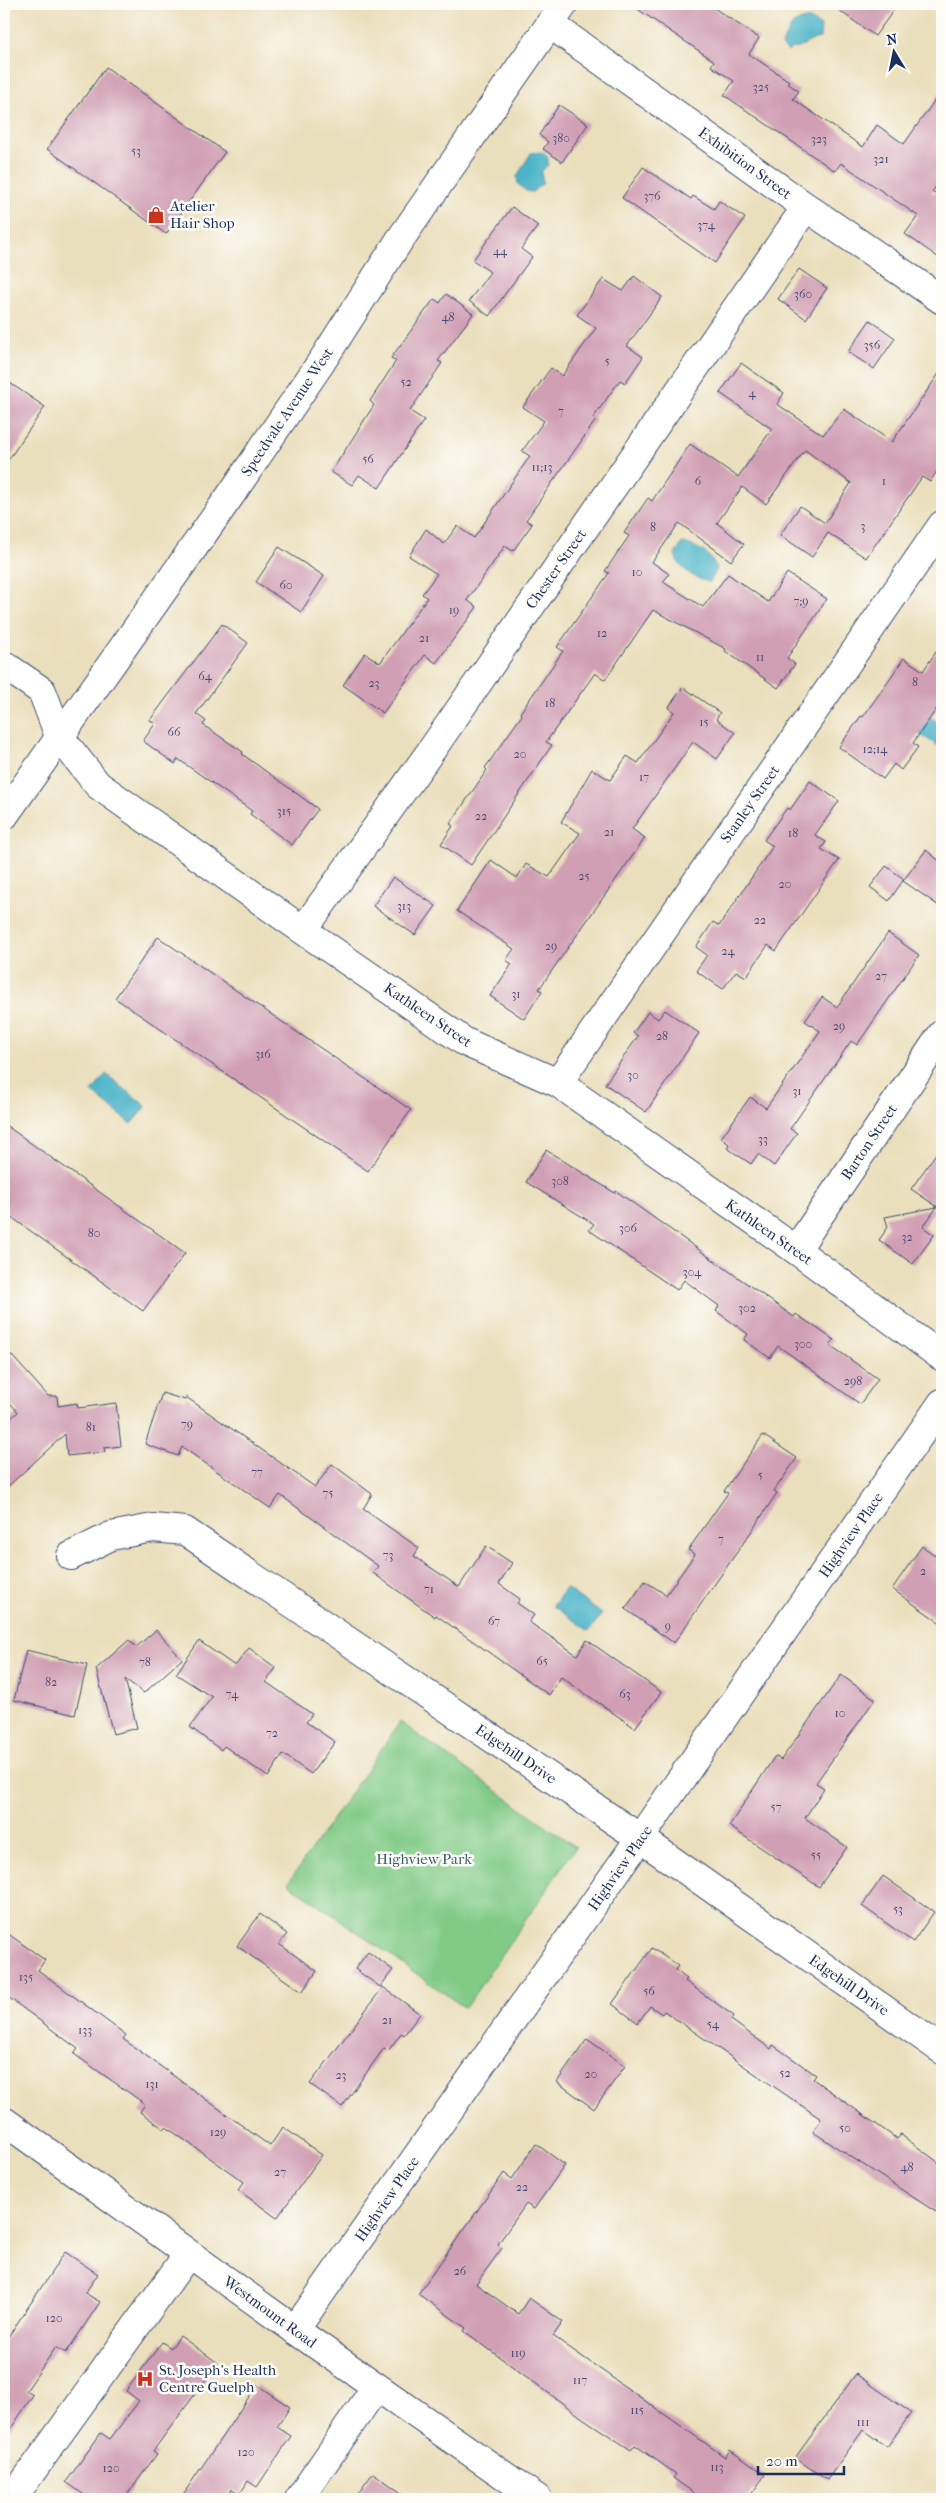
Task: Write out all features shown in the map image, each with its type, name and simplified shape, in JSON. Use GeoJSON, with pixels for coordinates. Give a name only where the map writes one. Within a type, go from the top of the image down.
{"type":"FeatureCollection","features":[{"type":"Feature","properties":{"kind":"street","name":"Exhibition Street"},"geometry":{"type":"LineString","coordinates":[[557,14],[806,207],[942,300]]}},
{"type":"Feature","properties":{"kind":"street","name":"Speedvale Avenue West"},"geometry":{"type":"LineString","coordinates":[[4,816],[230,496],[322,361],[399,241],[557,14]]}},
{"type":"Feature","properties":{"kind":"street","name":"Chester Street"},"geometry":{"type":"LineString","coordinates":[[304,929],[433,748],[806,207]]}},
{"type":"Feature","properties":{"kind":"street","name":"Stanley Street"},"geometry":{"type":"LineString","coordinates":[[558,1083],[942,525]]}},
{"type":"Feature","properties":{"kind":"street","name":"Kathleen Street"},"geometry":{"type":"LineString","coordinates":[[4,665],[42,691],[59,736],[98,785],[465,1042],[558,1083],[796,1250],[942,1357]]}},
{"type":"Feature","properties":{"kind":"street","name":"Barton Street"},"geometry":{"type":"LineString","coordinates":[[796,1250],[942,1034]]}},
{"type":"Feature","properties":{"kind":"street","name":"Highview Place"},"geometry":{"type":"LineString","coordinates":[[295,2330],[942,1403]]}},
{"type":"Feature","properties":{"kind":"street","name":"Edgehill Drive"},"geometry":{"type":"LineString","coordinates":[[71,1556],[111,1536],[153,1528],[185,1531],[640,1838],[942,2050]]}},
{"type":"Feature","properties":{"kind":"street","name":"Westmount Road"},"geometry":{"type":"LineString","coordinates":[[4,2121],[295,2330],[538,2499]]}},
{"type":"Feature","properties":{"kind":"street"},"geometry":{"type":"LineString","coordinates":[[12,2499],[188,2254]]}},
{"type":"Feature","properties":{"kind":"street"},"geometry":{"type":"LineString","coordinates":[[299,2499],[376,2387]]}},
{"type":"Feature","properties":{"kind":"green space","name":"Highview Park"},"geometry":{"type":"Polygon","coordinates":[[[400,1722],[576,1847],[465,2008],[288,1883],[400,1722]]]}},
{"type":"Feature","properties":{"kind":"water"},"geometry":{"type":"Polygon","coordinates":[[[805,19],[812,20],[821,26],[820,38],[798,48],[791,48],[788,52],[782,46],[785,37],[793,24],[805,19]]]}},
{"type":"Feature","properties":{"kind":"water"},"geometry":{"type":"Polygon","coordinates":[[[543,152],[548,158],[548,165],[541,172],[543,183],[532,192],[526,191],[518,184],[517,176],[531,153],[543,152]]]}},
{"type":"Feature","properties":{"kind":"water"},"geometry":{"type":"Polygon","coordinates":[[[682,543],[699,549],[711,559],[717,569],[710,582],[694,576],[680,564],[675,554],[682,543]]]}},
{"type":"Feature","properties":{"kind":"water"},"geometry":{"type":"Polygon","coordinates":[[[924,713],[942,725],[942,748],[913,730],[924,713]]]}},
{"type":"Feature","properties":{"kind":"water"},"geometry":{"type":"Polygon","coordinates":[[[106,1074],[146,1106],[131,1124],[92,1092],[106,1074]]]}},
{"type":"Feature","properties":{"kind":"water"},"geometry":{"type":"Polygon","coordinates":[[[566,1588],[602,1614],[589,1631],[553,1606],[566,1588]]]}},
{"type":"Feature","properties":{"kind":"building"},"geometry":{"type":"Polygon","coordinates":[[[630,4],[708,4],[759,38],[749,54],[789,81],[787,83],[799,91],[793,99],[863,147],[877,125],[904,144],[942,90],[942,178],[932,192],[934,194],[942,182],[942,260],[905,234],[918,216],[841,163],[835,171],[724,95],[734,81],[711,66],[714,61],[630,4]]]}},
{"type":"Feature","properties":{"kind":"building"},"geometry":{"type":"Polygon","coordinates":[[[830,4],[898,4],[875,36],[830,4]]]}},
{"type":"Feature","properties":{"kind":"building"},"geometry":{"type":"Polygon","coordinates":[[[106,67],[225,152],[166,234],[47,149],[106,67]]]}},
{"type":"Feature","properties":{"kind":"building"},"geometry":{"type":"Polygon","coordinates":[[[559,105],[588,124],[562,162],[543,149],[548,142],[539,135],[559,105]]]}},
{"type":"Feature","properties":{"kind":"building"},"geometry":{"type":"Polygon","coordinates":[[[643,167],[691,199],[693,196],[714,209],[719,201],[745,218],[715,263],[622,198],[643,167]]]}},
{"type":"Feature","properties":{"kind":"building"},"geometry":{"type":"Polygon","coordinates":[[[512,207],[538,226],[521,249],[532,257],[489,316],[469,301],[490,272],[473,260],[512,207]]]}},
{"type":"Feature","properties":{"kind":"building"},"geometry":{"type":"Polygon","coordinates":[[[799,269],[827,288],[806,319],[778,299],[799,269]]]}},
{"type":"Feature","properties":{"kind":"building"},"geometry":{"type":"Polygon","coordinates":[[[634,276],[662,297],[627,346],[643,357],[625,383],[620,380],[593,418],[596,420],[526,520],[532,524],[513,551],[505,546],[467,600],[477,607],[436,663],[425,655],[383,713],[343,685],[365,653],[380,663],[427,598],[422,594],[437,574],[409,556],[426,529],[444,544],[457,526],[474,538],[530,456],[522,451],[544,421],[523,407],[551,368],[562,376],[596,328],[577,315],[603,279],[623,291],[634,276]]]}},
{"type":"Feature","properties":{"kind":"building"},"geometry":{"type":"Polygon","coordinates":[[[446,294],[473,314],[438,361],[442,363],[410,411],[424,420],[379,488],[359,475],[352,485],[331,472],[374,405],[370,401],[396,361],[391,358],[434,299],[440,303],[446,294]]]}},
{"type":"Feature","properties":{"kind":"building"},"geometry":{"type":"Polygon","coordinates":[[[870,320],[895,338],[874,369],[848,352],[870,320]]]}},
{"type":"Feature","properties":{"kind":"building"},"geometry":{"type":"Polygon","coordinates":[[[741,363],[784,393],[777,404],[823,435],[844,409],[892,442],[942,369],[942,463],[930,482],[922,477],[866,558],[828,533],[812,557],[780,535],[800,506],[825,523],[851,483],[805,450],[766,504],[742,487],[717,523],[744,544],[731,561],[679,523],[652,562],[669,574],[663,582],[703,607],[728,574],[768,602],[787,573],[827,599],[787,658],[795,664],[778,688],[725,651],[726,649],[653,610],[605,680],[595,673],[546,742],[552,745],[471,865],[441,844],[453,826],[450,824],[487,770],[485,768],[522,715],[520,713],[563,651],[557,647],[609,573],[605,571],[629,536],[624,533],[648,498],[652,501],[690,444],[738,477],[772,429],[720,393],[741,363]]]}},
{"type":"Feature","properties":{"kind":"building"},"geometry":{"type":"Polygon","coordinates":[[[4,379],[45,407],[4,466],[4,379]]]}},
{"type":"Feature","properties":{"kind":"building"},"geometry":{"type":"Polygon","coordinates":[[[279,547],[324,576],[301,612],[256,582],[279,547]]]}},
{"type":"Feature","properties":{"kind":"building"},"geometry":{"type":"Polygon","coordinates":[[[222,624],[248,643],[196,714],[206,721],[203,725],[243,752],[242,754],[318,809],[292,845],[250,814],[252,811],[178,759],[175,764],[143,741],[155,724],[150,720],[222,624]]]}},
{"type":"Feature","properties":{"kind":"building"},"geometry":{"type":"Polygon","coordinates":[[[942,643],[942,701],[913,743],[918,747],[901,770],[894,764],[883,779],[839,747],[861,716],[863,717],[904,658],[923,671],[942,643]]]}},
{"type":"Feature","properties":{"kind":"building"},"geometry":{"type":"Polygon","coordinates":[[[683,687],[720,713],[716,719],[735,733],[717,759],[693,742],[632,829],[645,838],[539,989],[542,991],[524,1019],[490,996],[512,964],[506,960],[514,949],[457,911],[491,860],[517,878],[526,864],[549,877],[580,833],[561,822],[592,769],[610,780],[627,756],[638,763],[674,712],[668,708],[683,687]]]}},
{"type":"Feature","properties":{"kind":"building"},"geometry":{"type":"Polygon","coordinates":[[[810,781],[839,801],[815,835],[826,842],[821,849],[839,860],[776,951],[768,945],[746,977],[736,971],[723,989],[696,971],[707,955],[696,947],[713,922],[719,926],[773,846],[764,840],[787,808],[790,810],[810,781]]]}},
{"type":"Feature","properties":{"kind":"building"},"geometry":{"type":"Polygon","coordinates":[[[926,850],[942,863],[942,908],[903,881],[926,850]]]}},
{"type":"Feature","properties":{"kind":"building"},"geometry":{"type":"Polygon","coordinates":[[[886,866],[904,879],[889,901],[870,887],[886,866]]]}},
{"type":"Feature","properties":{"kind":"building"},"geometry":{"type":"Polygon","coordinates":[[[393,877],[436,906],[415,935],[373,906],[393,877]]]}},
{"type":"Feature","properties":{"kind":"building"},"geometry":{"type":"Polygon","coordinates":[[[888,933],[919,955],[857,1045],[851,1041],[790,1129],[797,1133],[774,1166],[758,1154],[751,1164],[727,1148],[729,1144],[721,1138],[750,1097],[766,1108],[820,1031],[805,1021],[822,997],[837,1007],[888,933]]]}},
{"type":"Feature","properties":{"kind":"building"},"geometry":{"type":"Polygon","coordinates":[[[158,937],[411,1110],[368,1171],[115,998],[158,937]]]}},
{"type":"Feature","properties":{"kind":"building"},"geometry":{"type":"Polygon","coordinates":[[[665,1010],[699,1033],[646,1112],[605,1084],[638,1036],[633,1033],[648,1012],[658,1019],[665,1010]]]}},
{"type":"Feature","properties":{"kind":"building"},"geometry":{"type":"Polygon","coordinates":[[[4,1124],[185,1253],[143,1311],[4,1212],[4,1124]]]}},
{"type":"Feature","properties":{"kind":"building"},"geometry":{"type":"Polygon","coordinates":[[[942,1145],[942,1210],[911,1189],[942,1145]]]}},
{"type":"Feature","properties":{"kind":"building"},"geometry":{"type":"Polygon","coordinates":[[[546,1150],[615,1193],[616,1191],[794,1317],[796,1314],[834,1340],[830,1345],[878,1379],[860,1404],[778,1346],[770,1358],[744,1340],[748,1334],[716,1311],[719,1306],[684,1280],[677,1290],[589,1230],[594,1224],[526,1182],[546,1150]]]}},
{"type":"Feature","properties":{"kind":"building"},"geometry":{"type":"Polygon","coordinates":[[[937,1207],[923,1227],[934,1235],[913,1264],[879,1240],[888,1227],[885,1217],[937,1207]]]}},
{"type":"Feature","properties":{"kind":"building"},"geometry":{"type":"Polygon","coordinates":[[[4,1347],[48,1396],[57,1396],[58,1406],[77,1403],[78,1408],[116,1403],[121,1446],[104,1448],[105,1452],[67,1456],[65,1434],[4,1490],[4,1424],[18,1412],[4,1396],[4,1347]]]}},
{"type":"Feature","properties":{"kind":"building"},"geometry":{"type":"Polygon","coordinates":[[[162,1393],[185,1400],[186,1397],[315,1487],[332,1464],[372,1494],[363,1509],[419,1548],[414,1556],[459,1587],[486,1546],[512,1563],[499,1584],[520,1599],[517,1603],[534,1615],[529,1622],[577,1655],[587,1640],[661,1692],[635,1728],[561,1677],[549,1695],[373,1573],[378,1566],[280,1495],[270,1508],[182,1447],[178,1456],[145,1444],[162,1393]]]}},
{"type":"Feature","properties":{"kind":"building"},"geometry":{"type":"Polygon","coordinates":[[[763,1435],[797,1458],[774,1491],[777,1493],[674,1643],[625,1609],[645,1581],[666,1595],[695,1554],[688,1550],[728,1493],[724,1491],[763,1435]]]}},
{"type":"Feature","properties":{"kind":"building"},"geometry":{"type":"Polygon","coordinates":[[[922,1546],[942,1560],[942,1624],[892,1589],[922,1546]]]}},
{"type":"Feature","properties":{"kind":"building"},"geometry":{"type":"Polygon","coordinates":[[[156,1630],[182,1659],[144,1693],[125,1679],[137,1728],[113,1734],[96,1669],[129,1640],[136,1647],[156,1630]]]}},
{"type":"Feature","properties":{"kind":"building"},"geometry":{"type":"Polygon","coordinates":[[[199,1641],[235,1666],[249,1648],[276,1668],[266,1682],[312,1714],[306,1722],[335,1742],[311,1774],[283,1754],[268,1777],[224,1746],[221,1750],[190,1727],[212,1697],[176,1674],[199,1641]]]}},
{"type":"Feature","properties":{"kind":"building"},"geometry":{"type":"Polygon","coordinates":[[[26,1650],[87,1665],[75,1715],[14,1700],[26,1650]]]}},
{"type":"Feature","properties":{"kind":"building"},"geometry":{"type":"Polygon","coordinates":[[[841,1675],[875,1699],[816,1783],[824,1788],[805,1818],[847,1847],[819,1887],[729,1826],[775,1756],[781,1760],[841,1675]]]}},
{"type":"Feature","properties":{"kind":"building"},"geometry":{"type":"Polygon","coordinates":[[[883,1876],[934,1912],[913,1942],[862,1906],[883,1876]]]}},
{"type":"Feature","properties":{"kind":"building"},"geometry":{"type":"Polygon","coordinates":[[[260,1914],[287,1934],[279,1944],[317,1971],[302,1992],[237,1946],[260,1914]]]}},
{"type":"Feature","properties":{"kind":"building"},"geometry":{"type":"Polygon","coordinates":[[[4,1931],[45,1960],[38,1970],[126,2035],[123,2039],[270,2146],[283,2127],[322,2155],[277,2218],[238,2190],[244,2182],[166,2127],[164,2129],[140,2112],[145,2104],[74,2054],[78,2049],[4,1994],[4,1931]]]}},
{"type":"Feature","properties":{"kind":"building"},"geometry":{"type":"Polygon","coordinates":[[[652,1948],[678,1966],[675,1970],[687,1979],[685,1981],[734,2016],[731,2020],[771,2049],[773,2045],[816,2075],[813,2079],[897,2139],[900,2134],[942,2165],[942,2216],[813,2132],[821,2119],[664,2011],[662,2014],[650,2006],[638,2023],[612,2004],[652,1948]]]}},
{"type":"Feature","properties":{"kind":"building"},"geometry":{"type":"Polygon","coordinates":[[[368,1952],[393,1970],[380,1987],[355,1969],[368,1952]]]}},
{"type":"Feature","properties":{"kind":"building"},"geometry":{"type":"Polygon","coordinates":[[[383,1987],[420,2014],[404,2035],[401,2033],[388,2051],[384,2048],[342,2107],[310,2084],[383,1987]]]}},
{"type":"Feature","properties":{"kind":"building"},"geometry":{"type":"Polygon","coordinates":[[[587,2039],[625,2066],[594,2109],[557,2082],[587,2039]]]}},
{"type":"Feature","properties":{"kind":"building"},"geometry":{"type":"Polygon","coordinates":[[[536,2144],[565,2165],[534,2209],[526,2204],[498,2244],[502,2248],[476,2284],[518,2314],[529,2298],[563,2322],[553,2336],[725,2457],[730,2450],[765,2475],[748,2499],[702,2499],[673,2478],[676,2474],[635,2445],[631,2450],[584,2419],[464,2331],[466,2328],[418,2294],[504,2173],[512,2179],[536,2144]]]}},
{"type":"Feature","properties":{"kind":"building"},"geometry":{"type":"Polygon","coordinates":[[[65,2252],[98,2274],[85,2293],[100,2302],[66,2353],[56,2347],[26,2391],[33,2395],[4,2439],[4,2343],[65,2252]]]}},
{"type":"Feature","properties":{"kind":"building"},"geometry":{"type":"Polygon","coordinates":[[[180,2336],[218,2363],[153,2451],[157,2454],[124,2499],[90,2499],[66,2482],[101,2433],[110,2439],[139,2401],[126,2391],[162,2342],[171,2348],[180,2336]]]}},
{"type":"Feature","properties":{"kind":"building"},"geometry":{"type":"Polygon","coordinates":[[[856,2374],[911,2413],[887,2447],[863,2430],[827,2480],[795,2458],[856,2374]]]}},
{"type":"Feature","properties":{"kind":"building"},"geometry":{"type":"Polygon","coordinates":[[[257,2385],[290,2407],[277,2427],[291,2436],[257,2487],[248,2481],[240,2494],[232,2489],[225,2499],[180,2499],[257,2385]]]}},
{"type":"Feature","properties":{"kind":"building"},"geometry":{"type":"Polygon","coordinates":[[[373,2473],[410,2499],[354,2499],[373,2473]]]}},
{"type":"Feature","properties":{"kind":"place","name":"Atelier Hair Shop"},"geometry":{"type":"Point","coordinates":[156,215]}},
{"type":"Feature","properties":{"kind":"place","name":"St. Joseph's Health Centre Guelph"},"geometry":{"type":"Point","coordinates":[145,2379]}}]}
